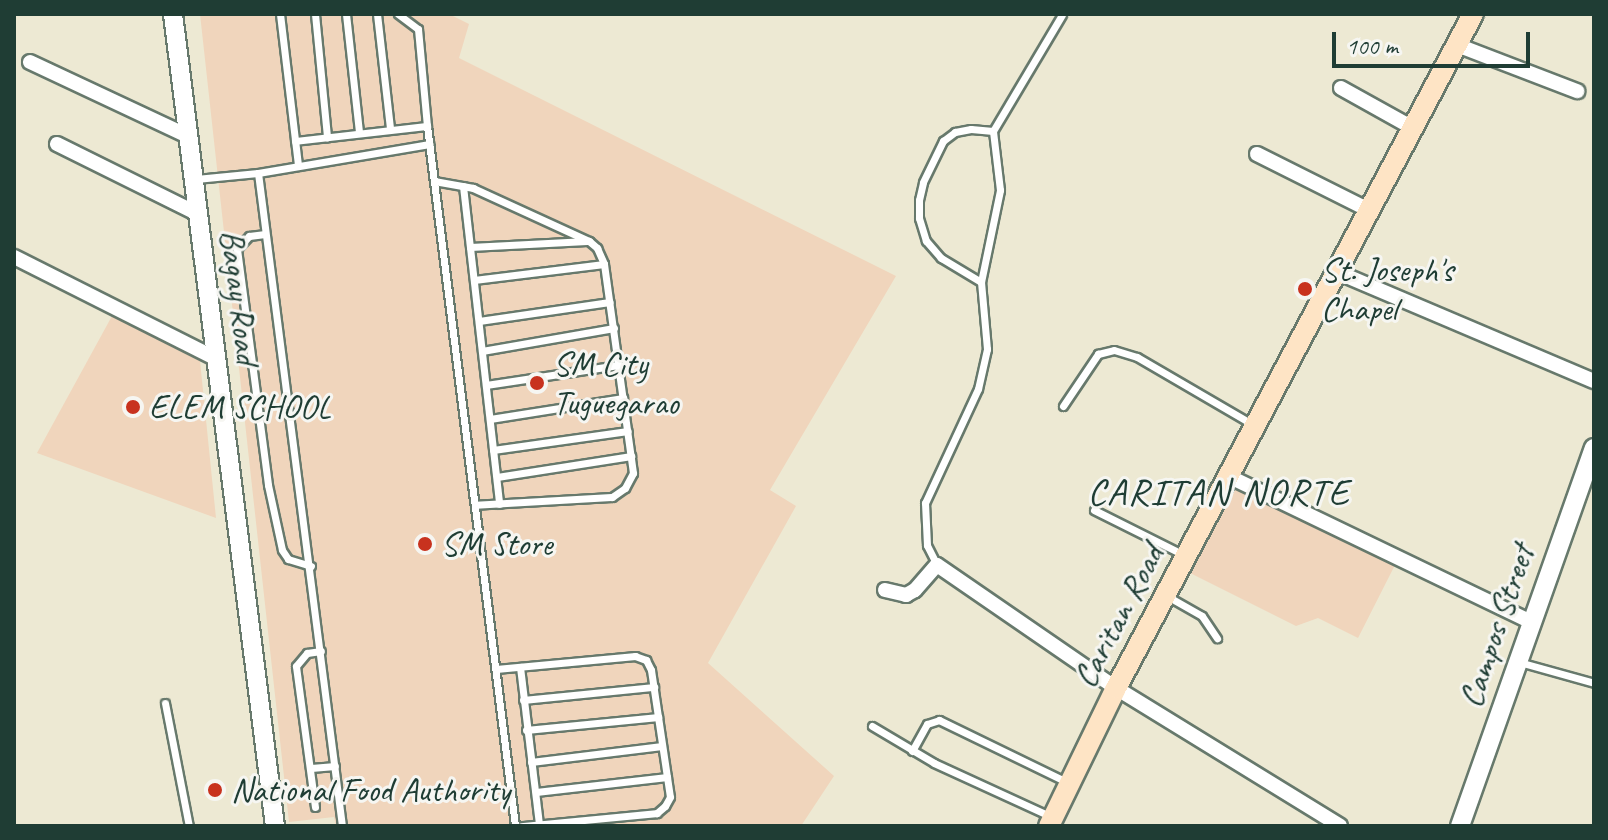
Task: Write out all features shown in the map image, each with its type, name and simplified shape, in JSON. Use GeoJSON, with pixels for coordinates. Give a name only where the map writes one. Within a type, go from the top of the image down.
{"type":"FeatureCollection","features":[{"type":"Feature","properties":{"kind":"main road","name":"Caritan Road"},"geometry":{"type":"LineString","coordinates":[[1051,822],[1165,594],[1457,45],[1467,16]]}},
{"type":"Feature","properties":{"kind":"street","name":"Bagay Road"},"geometry":{"type":"LineString","coordinates":[[173,14],[275,826]]}},
{"type":"Feature","properties":{"kind":"street"},"geometry":{"type":"LineString","coordinates":[[1457,45],[1577,91]]}},
{"type":"Feature","properties":{"kind":"street"},"geometry":{"type":"LineString","coordinates":[[30,62],[188,136]]}},
{"type":"Feature","properties":{"kind":"street"},"geometry":{"type":"LineString","coordinates":[[1341,88],[1413,128]]}},
{"type":"Feature","properties":{"kind":"street"},"geometry":{"type":"LineString","coordinates":[[57,144],[131,184],[198,214]]}},
{"type":"Feature","properties":{"kind":"street"},"geometry":{"type":"LineString","coordinates":[[1257,154],[1369,210]]}},
{"type":"Feature","properties":{"kind":"street"},"geometry":{"type":"LineString","coordinates":[[14,257],[215,358]]}},
{"type":"Feature","properties":{"kind":"street"},"geometry":{"type":"LineString","coordinates":[[1337,272],[1594,381]]}},
{"type":"Feature","properties":{"kind":"street","name":"Campos Street"},"geometry":{"type":"LineString","coordinates":[[1460,826],[1594,448]]}},
{"type":"Feature","properties":{"kind":"street"},"geometry":{"type":"LineString","coordinates":[[1228,476],[1531,622]]}},
{"type":"Feature","properties":{"kind":"street"},"geometry":{"type":"LineString","coordinates":[[885,590],[906,595],[915,590],[937,565],[1116,688],[1340,826]]}},
{"type":"Feature","properties":{"kind":"lane"},"geometry":{"type":"LineString","coordinates":[[280,14],[298,166]]}},
{"type":"Feature","properties":{"kind":"lane"},"geometry":{"type":"LineString","coordinates":[[315,14],[327,137]]}},
{"type":"Feature","properties":{"kind":"lane"},"geometry":{"type":"LineString","coordinates":[[346,14],[359,132]]}},
{"type":"Feature","properties":{"kind":"lane"},"geometry":{"type":"LineString","coordinates":[[377,14],[390,128]]}},
{"type":"Feature","properties":{"kind":"lane"},"geometry":{"type":"LineString","coordinates":[[398,14],[418,29],[427,126],[515,826]]}},
{"type":"Feature","properties":{"kind":"lane"},"geometry":{"type":"LineString","coordinates":[[937,565],[927,545],[925,503],[984,369],[988,329],[981,282],[984,257],[999,205],[993,131],[1062,15]]}},
{"type":"Feature","properties":{"kind":"lane"},"geometry":{"type":"LineString","coordinates":[[295,141],[427,126]]}},
{"type":"Feature","properties":{"kind":"lane"},"geometry":{"type":"LineString","coordinates":[[981,282],[941,258],[926,241],[919,218],[919,200],[923,182],[943,141],[955,132],[971,129],[993,131]]}},
{"type":"Feature","properties":{"kind":"lane"},"geometry":{"type":"LineString","coordinates":[[193,179],[258,173],[430,144]]}},
{"type":"Feature","properties":{"kind":"lane"},"geometry":{"type":"LineString","coordinates":[[258,173],[311,566],[342,826]]}},
{"type":"Feature","properties":{"kind":"lane"},"geometry":{"type":"LineString","coordinates":[[434,181],[463,186],[589,241],[604,264],[628,431],[633,473],[625,488],[612,497],[475,505]]}},
{"type":"Feature","properties":{"kind":"lane"},"geometry":{"type":"LineString","coordinates":[[463,186],[499,504]]}},
{"type":"Feature","properties":{"kind":"lane"},"geometry":{"type":"LineString","coordinates":[[265,234],[249,236],[237,249],[268,485],[282,550],[288,559],[311,566]]}},
{"type":"Feature","properties":{"kind":"lane"},"geometry":{"type":"LineString","coordinates":[[470,247],[589,241]]}},
{"type":"Feature","properties":{"kind":"lane"},"geometry":{"type":"LineString","coordinates":[[474,280],[604,264]]}},
{"type":"Feature","properties":{"kind":"lane"},"geometry":{"type":"LineString","coordinates":[[479,321],[610,302]]}},
{"type":"Feature","properties":{"kind":"lane"},"geometry":{"type":"LineString","coordinates":[[482,351],[614,328]]}},
{"type":"Feature","properties":{"kind":"lane"},"geometry":{"type":"LineString","coordinates":[[1063,406],[1098,354],[1114,350],[1137,357],[1255,426]]}},
{"type":"Feature","properties":{"kind":"lane"},"geometry":{"type":"LineString","coordinates":[[486,385],[619,365]]}},
{"type":"Feature","properties":{"kind":"lane"},"geometry":{"type":"LineString","coordinates":[[490,419],[623,398]]}},
{"type":"Feature","properties":{"kind":"lane"},"geometry":{"type":"LineString","coordinates":[[493,450],[628,431]]}},
{"type":"Feature","properties":{"kind":"lane"},"geometry":{"type":"LineString","coordinates":[[497,477],[631,456]]}},
{"type":"Feature","properties":{"kind":"lane"},"geometry":{"type":"LineString","coordinates":[[1094,510],[1185,556]]}},
{"type":"Feature","properties":{"kind":"lane"},"geometry":{"type":"LineString","coordinates":[[1165,594],[1202,616],[1217,638]]}},
{"type":"Feature","properties":{"kind":"lane"},"geometry":{"type":"LineString","coordinates":[[315,807],[296,666],[307,653],[321,651]]}},
{"type":"Feature","properties":{"kind":"lane"},"geometry":{"type":"LineString","coordinates":[[496,669],[635,656],[646,660],[654,687],[670,797],[657,813],[522,826]]}},
{"type":"Feature","properties":{"kind":"lane"},"geometry":{"type":"LineString","coordinates":[[1517,662],[1594,683]]}},
{"type":"Feature","properties":{"kind":"lane"},"geometry":{"type":"LineString","coordinates":[[520,667],[539,824]]}},
{"type":"Feature","properties":{"kind":"lane"},"geometry":{"type":"LineString","coordinates":[[523,700],[654,687]]}},
{"type":"Feature","properties":{"kind":"lane"},"geometry":{"type":"LineString","coordinates":[[165,703],[189,826]]}},
{"type":"Feature","properties":{"kind":"lane"},"geometry":{"type":"LineString","coordinates":[[526,730],[658,717]]}},
{"type":"Feature","properties":{"kind":"lane"},"geometry":{"type":"LineString","coordinates":[[912,751],[927,724],[939,720],[1070,784]]}},
{"type":"Feature","properties":{"kind":"lane"},"geometry":{"type":"LineString","coordinates":[[872,726],[912,751],[1051,822]]}},
{"type":"Feature","properties":{"kind":"lane"},"geometry":{"type":"LineString","coordinates":[[531,762],[662,746]]}},
{"type":"Feature","properties":{"kind":"lane"},"geometry":{"type":"LineString","coordinates":[[311,768],[335,766]]}},
{"type":"Feature","properties":{"kind":"lane"},"geometry":{"type":"LineString","coordinates":[[536,792],[667,777]]}},
{"type":"Feature","properties":{"kind":"shaded area","name":"SM City Tuguegarao"},"geometry":{"type":"Polygon","coordinates":[[[200,14],[449,14],[469,24],[459,58],[896,276],[770,490],[796,506],[708,663],[834,776],[801,826],[336,826],[334,817],[289,822],[200,14]]]}},
{"type":"Feature","properties":{"kind":"shaded area","name":"ELEM SCHOOL"},"geometry":{"type":"Polygon","coordinates":[[[112,316],[200,361],[216,518],[37,453],[112,316]]]}},
{"type":"Feature","properties":{"kind":"shaded area"},"geometry":{"type":"Polygon","coordinates":[[[1234,486],[1396,563],[1358,638],[1318,618],[1296,626],[1188,572],[1234,486]]]}},
{"type":"Feature","properties":{"kind":"place","name":"St. Joseph's Chapel"},"geometry":{"type":"Point","coordinates":[1305,289]}},
{"type":"Feature","properties":{"kind":"place","name":"SM City Tuguegarao"},"geometry":{"type":"Point","coordinates":[537,383]}},
{"type":"Feature","properties":{"kind":"place","name":"ELEM SCHOOL"},"geometry":{"type":"Point","coordinates":[133,407]}},
{"type":"Feature","properties":{"kind":"place","name":"SM Store"},"geometry":{"type":"Point","coordinates":[425,544]}},
{"type":"Feature","properties":{"kind":"place","name":"National Food Authority"},"geometry":{"type":"Point","coordinates":[215,790]}},
{"type":"Feature","properties":{"kind":"district","name":"CARITAN NORTE"},"geometry":{"type":"Point","coordinates":[1219,492]}}]}
